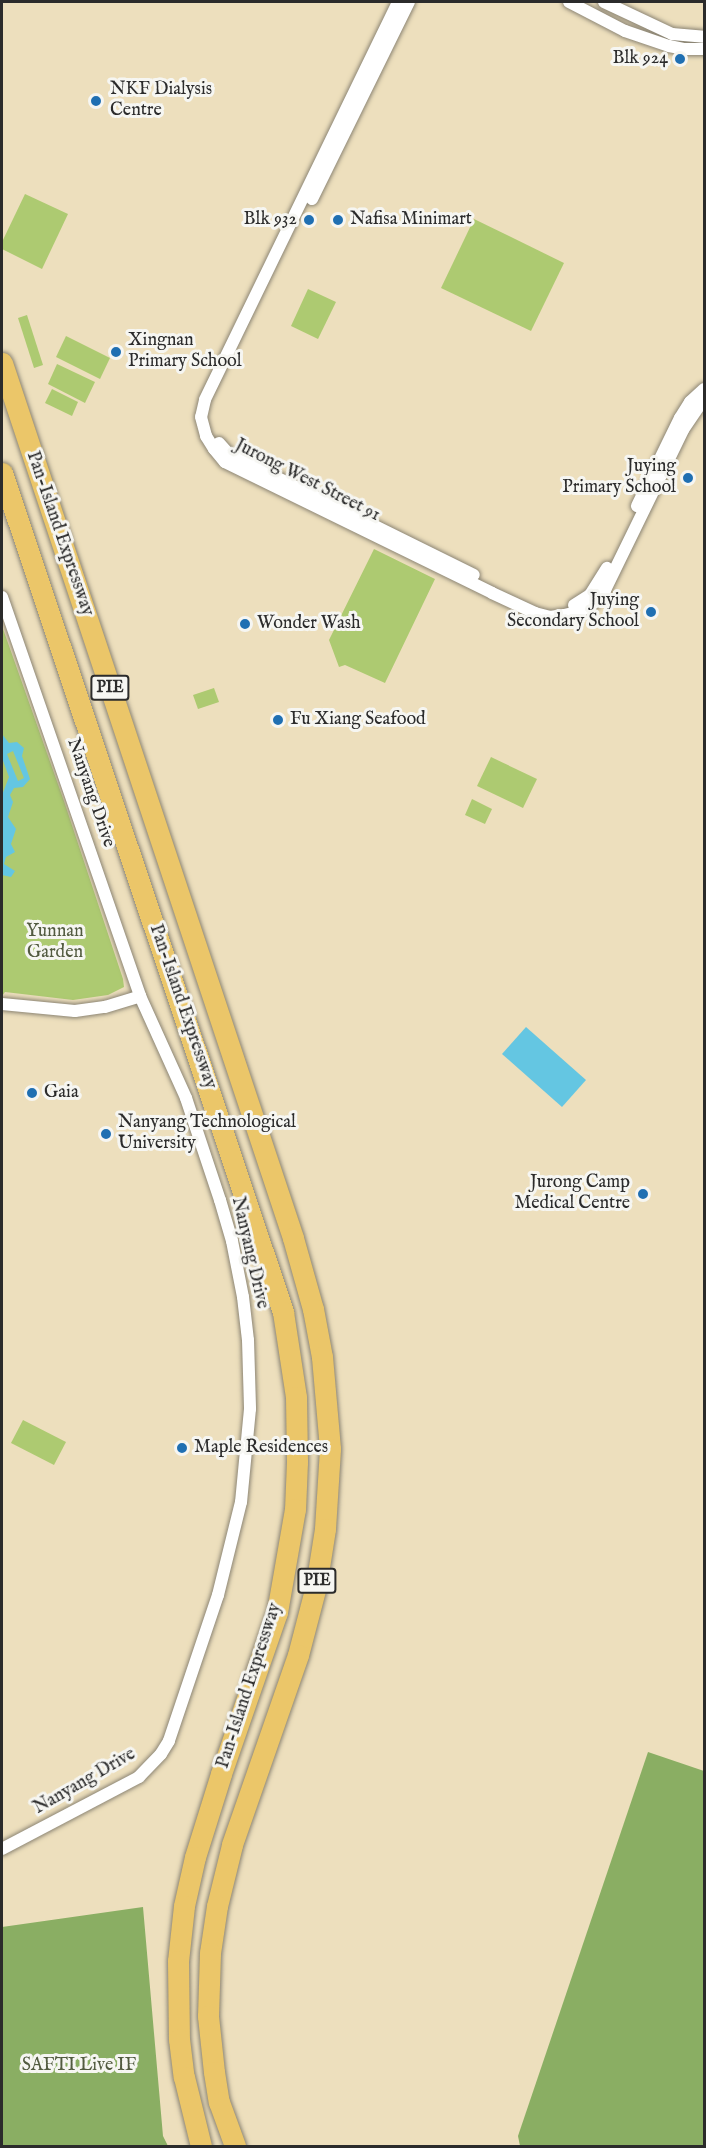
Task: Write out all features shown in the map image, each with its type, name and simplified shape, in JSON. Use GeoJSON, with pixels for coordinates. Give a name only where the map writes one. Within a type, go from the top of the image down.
{"type":"FeatureCollection","features":[{"type":"Feature","properties":{"kind":"highway","name":"Pan-Island Expressway"},"geometry":{"type":"LineString","coordinates":[[2,365],[219,1012],[313,1309],[324,1368],[330,1449],[324,1529],[307,1623],[232,1845],[213,1924],[207,1985],[210,2045],[219,2102],[235,2146]]}},
{"type":"Feature","properties":{"kind":"highway","name":"Pan-Island Expressway"},"geometry":{"type":"LineString","coordinates":[[2,473],[283,1312],[296,1397],[295,1509],[279,1602],[198,1846],[184,1906],[177,1982],[179,2039],[184,2077],[201,2146]]}},
{"type":"Feature","properties":{"kind":"street","name":"Jurong West Street 91"},"geometry":{"type":"LineString","coordinates":[[398,2],[205,400],[201,417],[206,436],[214,449],[225,462],[535,613],[550,616],[564,615],[581,611],[596,602],[605,590],[683,430],[705,399]]}},
{"type":"Feature","properties":{"kind":"street","name":"Jurong West Street 91"},"geometry":{"type":"LineString","coordinates":[[409,2],[212,402],[209,417],[212,433],[219,444],[229,454],[537,605],[551,609],[565,608],[578,604],[590,595],[604,574],[680,418],[690,402],[705,389]]}},
{"type":"Feature","properties":{"kind":"street"},"geometry":{"type":"LineString","coordinates":[[569,2],[625,31],[669,46],[705,49]]}},
{"type":"Feature","properties":{"kind":"street"},"geometry":{"type":"LineString","coordinates":[[604,2],[672,34],[705,37]]}},
{"type":"Feature","properties":{"kind":"street"},"geometry":{"type":"LineString","coordinates":[[625,31],[632,15]]}},
{"type":"Feature","properties":{"kind":"street","name":"Nanyang Drive"},"geometry":{"type":"LineString","coordinates":[[2,597],[140,996],[186,1098],[234,1252],[246,1318],[250,1374],[248,1445],[241,1502],[211,1621],[169,1741],[161,1754],[139,1777],[2,1849]]}},
{"type":"Feature","properties":{"kind":"street"},"geometry":{"type":"LineString","coordinates":[[2,1004],[75,1011],[105,1007],[140,996]]}},
{"type":"Feature","properties":{"kind":"green space"},"geometry":{"type":"Polygon","coordinates":[[[25,194],[68,214],[42,269],[2,249],[2,242],[25,194]]]}},
{"type":"Feature","properties":{"kind":"green space"},"geometry":{"type":"Polygon","coordinates":[[[474,219],[564,263],[531,331],[441,288],[474,219]]]}},
{"type":"Feature","properties":{"kind":"green space"},"geometry":{"type":"Polygon","coordinates":[[[308,289],[336,302],[318,339],[291,326],[308,289]]]}},
{"type":"Feature","properties":{"kind":"green space"},"geometry":{"type":"Polygon","coordinates":[[[27,315],[43,365],[34,368],[18,318],[27,315]]]}},
{"type":"Feature","properties":{"kind":"green space"},"geometry":{"type":"Polygon","coordinates":[[[66,336],[110,358],[100,379],[56,357],[66,336]]]}},
{"type":"Feature","properties":{"kind":"green space"},"geometry":{"type":"Polygon","coordinates":[[[57,364],[95,382],[85,403],[48,384],[57,364]]]}},
{"type":"Feature","properties":{"kind":"green space"},"geometry":{"type":"Polygon","coordinates":[[[52,389],[78,402],[72,416],[45,403],[52,389]]]}},
{"type":"Feature","properties":{"kind":"green space"},"geometry":{"type":"Polygon","coordinates":[[[374,549],[435,579],[385,683],[345,665],[339,667],[329,640],[374,549]]]}},
{"type":"Feature","properties":{"kind":"green space","name":"Yunnan Garden"},"geometry":{"type":"Polygon","coordinates":[[[2,626],[64,801],[123,979],[124,987],[108,995],[73,1000],[5,992],[2,996],[2,626]]]}},
{"type":"Feature","properties":{"kind":"green space"},"geometry":{"type":"Polygon","coordinates":[[[214,688],[219,702],[198,709],[193,695],[214,688]]]}},
{"type":"Feature","properties":{"kind":"green space"},"geometry":{"type":"Polygon","coordinates":[[[491,757],[537,779],[523,808],[477,786],[491,757]]]}},
{"type":"Feature","properties":{"kind":"green space"},"geometry":{"type":"Polygon","coordinates":[[[472,799],[492,809],[485,824],[465,815],[472,799]]]}},
{"type":"Feature","properties":{"kind":"green space"},"geometry":{"type":"Polygon","coordinates":[[[23,1420],[66,1442],[54,1465],[11,1443],[23,1420]]]}},
{"type":"Feature","properties":{"kind":"green space"},"geometry":{"type":"Polygon","coordinates":[[[648,1752],[704,1771],[704,2146],[520,2146],[518,2136],[648,1752]]]}},
{"type":"Feature","properties":{"kind":"green space","name":"SAFTI Live IF"},"geometry":{"type":"Polygon","coordinates":[[[143,1907],[163,2136],[168,2146],[2,2146],[2,1927],[143,1907]]]}},
{"type":"Feature","properties":{"kind":"water"},"geometry":{"type":"Polygon","coordinates":[[[2,734],[9,743],[17,742],[24,748],[22,756],[30,779],[23,787],[14,788],[10,795],[13,802],[8,817],[16,829],[11,844],[15,852],[6,857],[4,864],[15,871],[11,877],[2,875],[2,795],[9,777],[2,758],[2,734]],[[13,751],[7,754],[18,781],[24,778],[13,751]]]}},
{"type":"Feature","properties":{"kind":"water"},"geometry":{"type":"Polygon","coordinates":[[[526,1027],[586,1080],[562,1107],[502,1054],[526,1027]]]}},
{"type":"Feature","properties":{"kind":"place","name":"Blk 924"},"geometry":{"type":"Point","coordinates":[680,59]}},
{"type":"Feature","properties":{"kind":"place","name":"NKF Dialysis Centre"},"geometry":{"type":"Point","coordinates":[96,101]}},
{"type":"Feature","properties":{"kind":"place","name":"Blk 932"},"geometry":{"type":"Point","coordinates":[309,220]}},
{"type":"Feature","properties":{"kind":"place","name":"Nafisa Minimart"},"geometry":{"type":"Point","coordinates":[338,220]}},
{"type":"Feature","properties":{"kind":"place","name":"Xingnan Primary School"},"geometry":{"type":"Point","coordinates":[116,352]}},
{"type":"Feature","properties":{"kind":"place","name":"Juying Primary School"},"geometry":{"type":"Point","coordinates":[688,478]}},
{"type":"Feature","properties":{"kind":"place","name":"Juying Secondary School"},"geometry":{"type":"Point","coordinates":[651,612]}},
{"type":"Feature","properties":{"kind":"place","name":"Wonder Wash"},"geometry":{"type":"Point","coordinates":[245,624]}},
{"type":"Feature","properties":{"kind":"place","name":"Fu Xiang Seafood"},"geometry":{"type":"Point","coordinates":[278,720]}},
{"type":"Feature","properties":{"kind":"place","name":"Gaia"},"geometry":{"type":"Point","coordinates":[32,1093]}},
{"type":"Feature","properties":{"kind":"place","name":"Nanyang Technological University"},"geometry":{"type":"Point","coordinates":[106,1134]}},
{"type":"Feature","properties":{"kind":"place","name":"Jurong Camp Medical Centre"},"geometry":{"type":"Point","coordinates":[643,1194]}},
{"type":"Feature","properties":{"kind":"place","name":"Maple Residences"},"geometry":{"type":"Point","coordinates":[182,1448]}}]}
